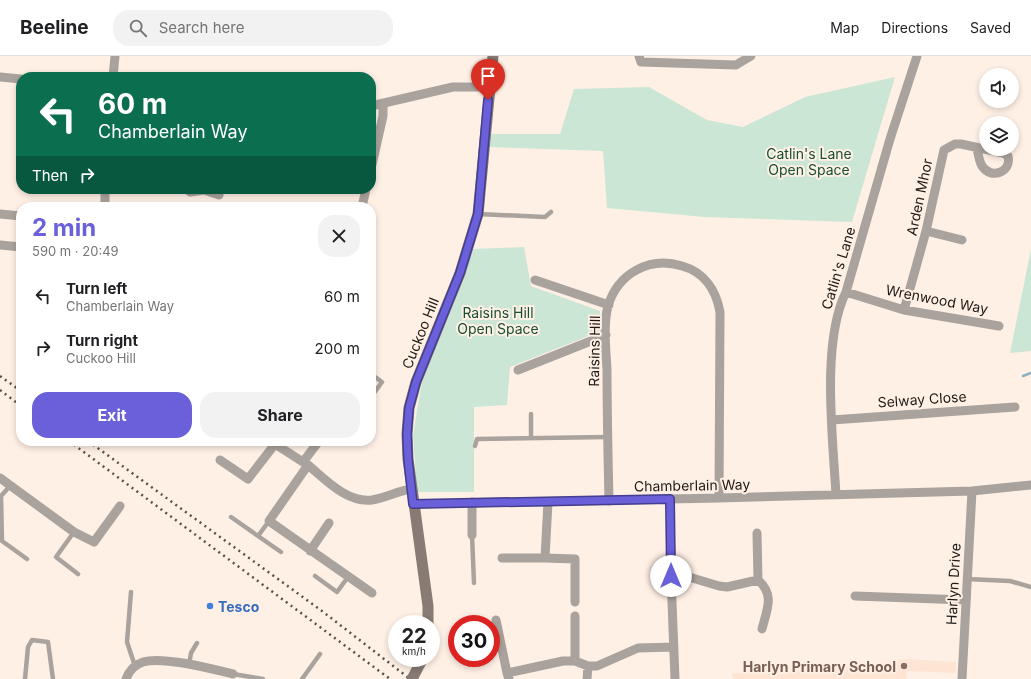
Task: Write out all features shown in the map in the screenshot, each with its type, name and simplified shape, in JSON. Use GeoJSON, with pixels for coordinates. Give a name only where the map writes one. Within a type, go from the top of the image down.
{"type":"FeatureCollection","features":[{"type":"Feature","properties":{"kind":"main road","name":"Cuckoo Hill"},"geometry":{"type":"LineString","coordinates":[[428,615],[407,453],[409,408],[416,382],[460,273],[478,214],[492,56]]}},
{"type":"Feature","properties":{"kind":"main road"},"geometry":{"type":"LineString","coordinates":[[412,679],[418,667]]}},
{"type":"Feature","properties":{"kind":"street"},"geometry":{"type":"LineString","coordinates":[[113,72],[115,56]]}},
{"type":"Feature","properties":{"kind":"street"},"geometry":{"type":"LineString","coordinates":[[639,56],[641,62],[736,65],[751,56]]}},
{"type":"Feature","properties":{"kind":"street","name":"Catlin's Lane"},"geometry":{"type":"LineString","coordinates":[[836,495],[832,420],[833,343],[839,307],[846,292],[893,131],[917,56]]}},
{"type":"Feature","properties":{"kind":"street"},"geometry":{"type":"LineString","coordinates":[[0,77],[16,79]]}},
{"type":"Feature","properties":{"kind":"street"},"geometry":{"type":"LineString","coordinates":[[376,105],[453,87],[489,87]]}},
{"type":"Feature","properties":{"kind":"street"},"geometry":{"type":"LineString","coordinates":[[376,147],[383,116],[383,104]]}},
{"type":"Feature","properties":{"kind":"street","name":"Arden Mhor"},"geometry":{"type":"LineString","coordinates":[[904,310],[926,231],[944,150],[955,144],[977,148],[1003,153],[1008,156],[1010,161],[1007,168],[1003,172],[994,174],[986,170],[982,166],[977,148]]}},
{"type":"Feature","properties":{"kind":"street"},"geometry":{"type":"LineString","coordinates":[[0,214],[16,216]]}},
{"type":"Feature","properties":{"kind":"street"},"geometry":{"type":"LineString","coordinates":[[926,231],[962,240]]}},
{"type":"Feature","properties":{"kind":"street"},"geometry":{"type":"LineString","coordinates":[[0,245],[16,247]]}},
{"type":"Feature","properties":{"kind":"street","name":"Raisins Hill"},"geometry":{"type":"LineString","coordinates":[[609,500],[606,335],[609,305],[618,286],[629,274],[643,266],[657,263],[672,263],[689,268],[701,275],[711,286],[718,299],[720,312],[719,498]]}},
{"type":"Feature","properties":{"kind":"street"},"geometry":{"type":"LineString","coordinates":[[535,280],[609,305]]}},
{"type":"Feature","properties":{"kind":"street","name":"Wrenwood Way"},"geometry":{"type":"LineString","coordinates":[[846,292],[904,310],[999,326]]}},
{"type":"Feature","properties":{"kind":"street"},"geometry":{"type":"LineString","coordinates":[[518,370],[606,335]]}},
{"type":"Feature","properties":{"kind":"street","name":"Selway Close"},"geometry":{"type":"LineString","coordinates":[[832,420],[1015,407]]}},
{"type":"Feature","properties":{"kind":"street"},"geometry":{"type":"LineString","coordinates":[[220,460],[248,479],[270,446]]}},
{"type":"Feature","properties":{"kind":"street"},"geometry":{"type":"LineString","coordinates":[[279,446],[343,493],[356,499],[372,500],[411,489]]}},
{"type":"Feature","properties":{"kind":"street"},"geometry":{"type":"LineString","coordinates":[[316,446],[269,521],[372,593]]}},
{"type":"Feature","properties":{"kind":"street"},"geometry":{"type":"LineString","coordinates":[[0,478],[74,532],[94,542],[120,506]]}},
{"type":"Feature","properties":{"kind":"street","name":"Chamberlain Way"},"geometry":{"type":"LineString","coordinates":[[413,504],[972,491],[1031,485]]}},
{"type":"Feature","properties":{"kind":"street","name":"Harlyn Drive"},"geometry":{"type":"LineString","coordinates":[[962,679],[965,600],[972,491]]}},
{"type":"Feature","properties":{"kind":"street"},"geometry":{"type":"LineString","coordinates":[[670,499],[675,679]]}},
{"type":"Feature","properties":{"kind":"street"},"geometry":{"type":"LineString","coordinates":[[472,502],[472,535]]}},
{"type":"Feature","properties":{"kind":"street"},"geometry":{"type":"LineString","coordinates":[[545,558],[548,502]]}},
{"type":"Feature","properties":{"kind":"street"},"geometry":{"type":"LineString","coordinates":[[310,551],[329,523]]}},
{"type":"Feature","properties":{"kind":"street"},"geometry":{"type":"LineString","coordinates":[[758,533],[758,580],[767,588],[769,597],[762,629]]}},
{"type":"Feature","properties":{"kind":"street"},"geometry":{"type":"LineString","coordinates":[[502,558],[575,559],[575,602]]}},
{"type":"Feature","properties":{"kind":"street"},"geometry":{"type":"LineString","coordinates":[[671,576],[689,577],[727,587],[758,580]]}},
{"type":"Feature","properties":{"kind":"street"},"geometry":{"type":"LineString","coordinates":[[855,596],[965,600]]}},
{"type":"Feature","properties":{"kind":"street"},"geometry":{"type":"LineString","coordinates":[[575,661],[576,616]]}},
{"type":"Feature","properties":{"kind":"street"},"geometry":{"type":"LineString","coordinates":[[500,639],[508,676],[563,661],[575,661],[588,666],[597,666],[638,648],[674,647]]}},
{"type":"Feature","properties":{"kind":"street"},"geometry":{"type":"LineString","coordinates":[[126,679],[129,672],[135,666],[144,662],[189,665],[233,674]]}},
{"type":"Feature","properties":{"kind":"street"},"geometry":{"type":"LineString","coordinates":[[587,679],[588,666]]}},
{"type":"Feature","properties":{"kind":"lane"},"geometry":{"type":"LineString","coordinates":[[478,214],[546,217],[551,212]]}},
{"type":"Feature","properties":{"kind":"lane"},"geometry":{"type":"LineString","coordinates":[[376,378],[382,382],[376,390]]}},
{"type":"Feature","properties":{"kind":"lane"},"geometry":{"type":"LineString","coordinates":[[531,414],[531,438]]}},
{"type":"Feature","properties":{"kind":"lane"},"geometry":{"type":"LineString","coordinates":[[475,446],[477,439],[608,437]]}},
{"type":"Feature","properties":{"kind":"lane"},"geometry":{"type":"LineString","coordinates":[[10,486],[1,496],[2,540],[28,559]]}},
{"type":"Feature","properties":{"kind":"lane"},"geometry":{"type":"LineString","coordinates":[[231,517],[281,552]]}},
{"type":"Feature","properties":{"kind":"lane"},"geometry":{"type":"LineString","coordinates":[[258,536],[269,521]]}},
{"type":"Feature","properties":{"kind":"lane"},"geometry":{"type":"LineString","coordinates":[[74,532],[56,557],[78,574]]}},
{"type":"Feature","properties":{"kind":"lane"},"geometry":{"type":"LineString","coordinates":[[472,535],[474,583]]}},
{"type":"Feature","properties":{"kind":"lane"},"geometry":{"type":"LineString","coordinates":[[315,576],[337,592],[348,577]]}},
{"type":"Feature","properties":{"kind":"lane"},"geometry":{"type":"LineString","coordinates":[[967,579],[1010,581],[1031,587]]}},
{"type":"Feature","properties":{"kind":"lane"},"geometry":{"type":"LineString","coordinates":[[131,592],[127,642],[135,666]]}},
{"type":"Feature","properties":{"kind":"lane"},"geometry":{"type":"LineString","coordinates":[[25,679],[28,647],[32,640],[48,642],[53,679]]}},
{"type":"Feature","properties":{"kind":"lane"},"geometry":{"type":"LineString","coordinates":[[189,665],[191,653],[197,643]]}},
{"type":"Feature","properties":{"kind":"lane"},"geometry":{"type":"LineString","coordinates":[[302,679],[320,654]]}},
{"type":"Feature","properties":{"kind":"lane"},"geometry":{"type":"LineString","coordinates":[[233,674],[263,679]]}},
{"type":"Feature","properties":{"kind":"shaded area","name":"Harlyn Primary School"},"geometry":{"type":"Polygon","coordinates":[[[907,659],[956,662],[956,673],[907,671],[906,679],[733,679],[732,673],[816,671],[907,659]]]}},
{"type":"Feature","properties":{"kind":"green space","name":"Catlin's Lane Open Space"},"geometry":{"type":"Polygon","coordinates":[[[895,77],[852,222],[704,217],[607,208],[603,151],[490,147],[491,134],[560,134],[574,89],[649,87],[707,120],[743,127],[805,97],[895,77]]]}},
{"type":"Feature","properties":{"kind":"green space","name":"Raisins Hill Open Space"},"geometry":{"type":"Polygon","coordinates":[[[524,247],[531,286],[600,311],[601,331],[510,367],[507,405],[474,407],[474,492],[417,492],[413,435],[422,381],[473,249],[524,247]]]}},
{"type":"Feature","properties":{"kind":"green space"},"geometry":{"type":"Polygon","coordinates":[[[1031,249],[1031,351],[1010,353],[1031,249]]]}},
{"type":"Feature","properties":{"kind":"waterway"},"geometry":{"type":"LineString","coordinates":[[1023,376],[1031,373]]}},
{"type":"Feature","properties":{"kind":"railway"},"geometry":{"type":"LineString","coordinates":[[0,376],[16,387]]}},
{"type":"Feature","properties":{"kind":"railway"},"geometry":{"type":"LineString","coordinates":[[0,390],[16,402]]}},
{"type":"Feature","properties":{"kind":"railway"},"geometry":{"type":"LineString","coordinates":[[76,446],[390,679]]}},
{"type":"Feature","properties":{"kind":"railway"},"geometry":{"type":"LineString","coordinates":[[95,446],[322,611],[410,679]]}},
{"type":"Feature","properties":{"kind":"place","name":"Tesco"},"geometry":{"type":"Point","coordinates":[210,606]}},
{"type":"Feature","properties":{"kind":"place","name":"Harlyn Primary School"},"geometry":{"type":"Point","coordinates":[904,666]}},
{"type":"Feature","properties":{"kind":"route"},"geometry":{"type":"LineString","coordinates":[[488,100],[478,214],[460,273],[416,382],[409,408],[407,434],[408,459],[413,504],[670,499],[671,576]]}}]}
